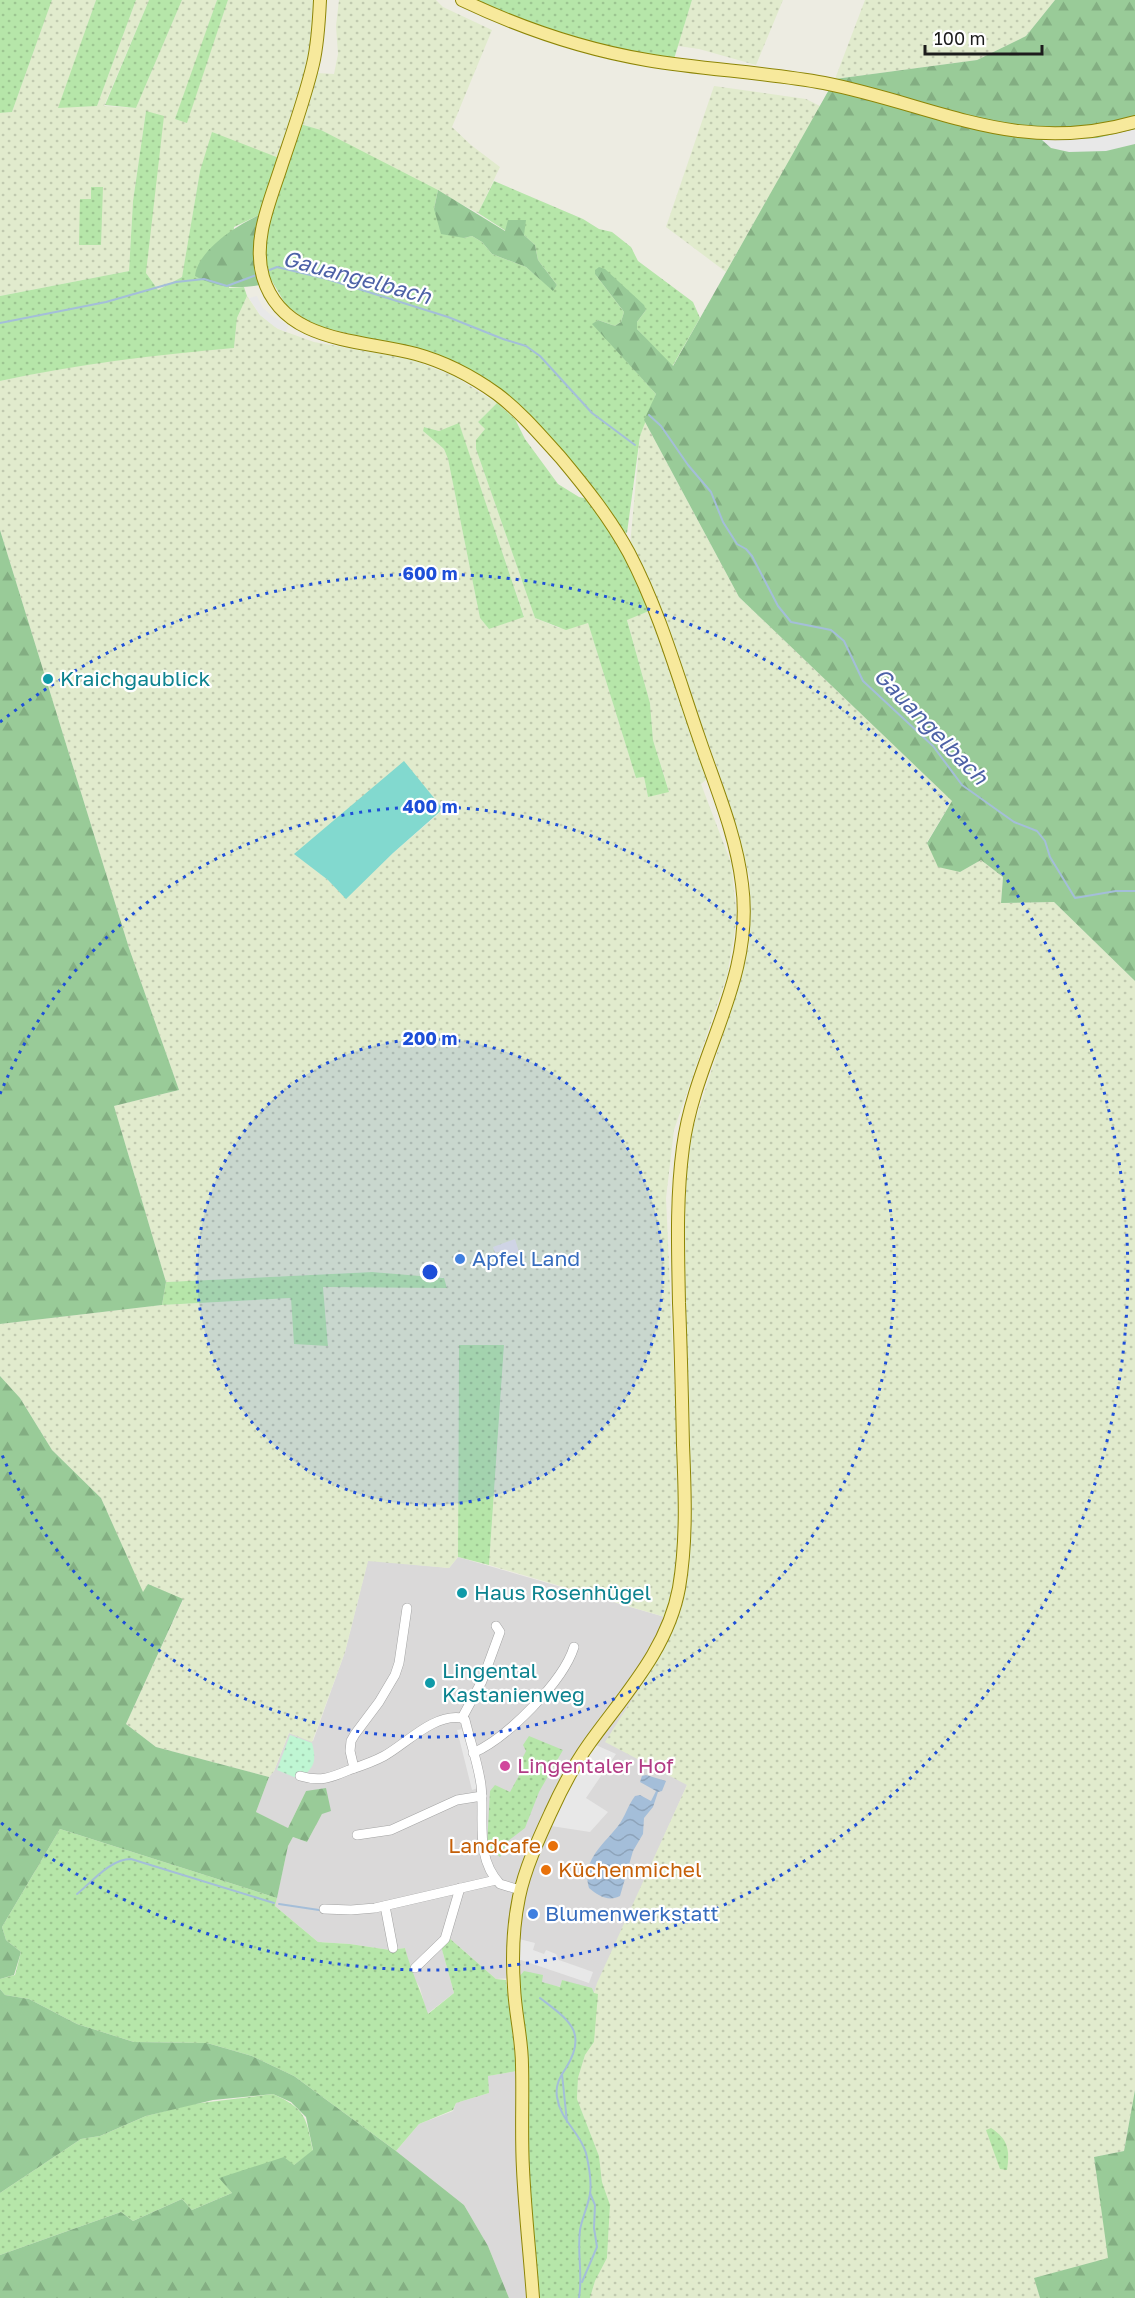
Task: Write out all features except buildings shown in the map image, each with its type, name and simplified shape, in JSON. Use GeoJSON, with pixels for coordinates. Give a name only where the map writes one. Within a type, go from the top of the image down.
{"type":"FeatureCollection","features":[{"type":"Feature","properties":{"kind":"main road"},"geometry":{"type":"LineString","coordinates":[[320,0],[313,65],[263,227],[260,256],[267,287],[287,315],[309,329],[333,338],[432,359],[457,369],[481,383],[522,416],[591,494],[627,549],[651,602],[731,832],[743,885],[744,932],[738,968],[688,1116],[677,1198],[684,1486],[683,1557],[678,1595],[652,1656],[580,1757],[552,1811],[520,1890],[514,1942],[513,1982],[522,2056],[523,2172],[533,2298]]}},
{"type":"Feature","properties":{"kind":"main road"},"geometry":{"type":"LineString","coordinates":[[468,1],[535,32],[598,50],[648,60],[827,84],[987,127],[1016,132],[1071,134],[1112,129],[1135,122]]}},
{"type":"Feature","properties":{"kind":"street"},"geometry":{"type":"LineString","coordinates":[[354,1768],[350,1751],[351,1741],[395,1675],[399,1663],[406,1608]]}},
{"type":"Feature","properties":{"kind":"street"},"geometry":{"type":"LineString","coordinates":[[462,1718],[492,1657],[500,1632],[496,1626]]}},
{"type":"Feature","properties":{"kind":"street"},"geometry":{"type":"LineString","coordinates":[[473,1753],[493,1741],[525,1714],[568,1664],[574,1647]]}},
{"type":"Feature","properties":{"kind":"street"},"geometry":{"type":"LineString","coordinates":[[300,1776],[324,1780],[386,1755],[427,1727],[462,1718]]}},
{"type":"Feature","properties":{"kind":"street"},"geometry":{"type":"LineString","coordinates":[[462,1718],[465,1720],[482,1796],[483,1846],[496,1880],[503,1886],[520,1890]]}},
{"type":"Feature","properties":{"kind":"street"},"geometry":{"type":"LineString","coordinates":[[357,1835],[391,1830],[457,1800],[482,1796]]}},
{"type":"Feature","properties":{"kind":"street"},"geometry":{"type":"LineString","coordinates":[[324,1909],[351,1910],[385,1906],[496,1880]]}},
{"type":"Feature","properties":{"kind":"street"},"geometry":{"type":"LineString","coordinates":[[416,1968],[445,1939],[460,1888]]}},
{"type":"Feature","properties":{"kind":"street"},"geometry":{"type":"LineString","coordinates":[[385,1906],[393,1948]]}},
{"type":"Feature","properties":{"kind":"shaded area"},"geometry":{"type":"Polygon","coordinates":[[[1135,129],[1135,144],[1106,151],[1069,152],[1051,148],[1042,140],[1097,138],[1135,129]]]}},
{"type":"Feature","properties":{"kind":"shaded area"},"geometry":{"type":"Polygon","coordinates":[[[257,296],[263,308],[288,326],[286,332],[275,327],[260,315],[249,298],[257,296]]]}},
{"type":"Feature","properties":{"kind":"shaded area"},"geometry":{"type":"Polygon","coordinates":[[[404,761],[443,809],[346,899],[328,880],[294,854],[404,761]]]}},
{"type":"Feature","properties":{"kind":"shaded area"},"geometry":{"type":"Polygon","coordinates":[[[515,1239],[519,1252],[504,1257],[502,1251],[495,1253],[493,1247],[515,1239]]]}},
{"type":"Feature","properties":{"kind":"shaded area"},"geometry":{"type":"Polygon","coordinates":[[[458,1557],[675,1620],[651,1670],[687,1785],[594,1993],[562,1980],[561,1987],[518,1978],[496,1979],[448,1937],[441,1946],[454,1993],[427,2014],[420,1988],[411,1973],[405,1948],[390,1950],[318,1942],[275,1906],[288,1846],[293,1837],[307,1842],[322,1814],[306,1791],[288,1828],[256,1812],[289,1733],[313,1741],[345,1652],[368,1560],[449,1568],[458,1557]]]}},
{"type":"Feature","properties":{"kind":"shaded area"},"geometry":{"type":"Polygon","coordinates":[[[463,1729],[478,1788],[472,1790],[457,1730],[463,1729]]]}},
{"type":"Feature","properties":{"kind":"shaded area"},"geometry":{"type":"Polygon","coordinates":[[[596,1745],[616,1754],[586,1798],[608,1812],[590,1832],[551,1826],[583,1762],[596,1745]]]}},
{"type":"Feature","properties":{"kind":"shaded area"},"geometry":{"type":"Polygon","coordinates":[[[519,1939],[535,1943],[533,1950],[544,1954],[546,1950],[556,1954],[559,1960],[593,1972],[589,1983],[518,1959],[519,1939]]]}},
{"type":"Feature","properties":{"kind":"shaded area"},"geometry":{"type":"Polygon","coordinates":[[[517,2071],[526,2298],[509,2298],[488,2246],[464,2205],[396,2151],[419,2124],[453,2111],[456,2103],[489,2093],[487,2076],[517,2071]]]}},
{"type":"Feature","properties":{"kind":"green space"},"geometry":{"type":"Polygon","coordinates":[[[0,0],[52,0],[12,112],[0,113],[0,0]]]}},
{"type":"Feature","properties":{"kind":"green space"},"geometry":{"type":"Polygon","coordinates":[[[52,0],[96,0],[59,107],[97,106],[136,0],[149,0],[104,106],[136,108],[182,0],[217,0],[176,119],[187,122],[228,0],[314,0],[306,68],[279,158],[200,171],[182,278],[158,290],[146,273],[154,195],[146,111],[133,201],[129,271],[0,296],[0,113],[12,112],[52,0]]]}},
{"type":"Feature","properties":{"kind":"green space"},"geometry":{"type":"Polygon","coordinates":[[[96,0],[136,0],[97,106],[58,108],[96,0]]]}},
{"type":"Feature","properties":{"kind":"green space"},"geometry":{"type":"Polygon","coordinates":[[[149,0],[182,0],[136,108],[105,105],[149,0]]]}},
{"type":"Feature","properties":{"kind":"green space"},"geometry":{"type":"Polygon","coordinates":[[[217,0],[228,0],[187,123],[175,119],[217,0]]]}},
{"type":"Feature","properties":{"kind":"green space"},"geometry":{"type":"Polygon","coordinates":[[[339,0],[436,0],[443,7],[492,30],[452,127],[500,167],[478,213],[321,130],[300,124],[317,73],[334,74],[338,54],[336,26],[339,0]]]}},
{"type":"Feature","properties":{"kind":"green space"},"geometry":{"type":"Polygon","coordinates":[[[476,0],[692,0],[674,59],[605,47],[519,21],[476,0]]]}},
{"type":"Feature","properties":{"kind":"green space"},"geometry":{"type":"Polygon","coordinates":[[[692,0],[783,0],[756,65],[699,49],[678,46],[692,0]]]}},
{"type":"Feature","properties":{"kind":"green space"},"geometry":{"type":"Polygon","coordinates":[[[865,0],[1055,0],[1026,36],[977,60],[835,79],[865,0]]]}},
{"type":"Feature","properties":{"kind":"green space"},"geometry":{"type":"Polygon","coordinates":[[[1055,0],[1135,0],[1135,981],[1054,902],[1001,903],[1003,877],[981,860],[960,872],[938,867],[927,843],[952,801],[739,597],[644,420],[656,394],[592,324],[598,320],[615,326],[621,322],[624,312],[595,274],[595,270],[599,267],[605,269],[644,305],[646,310],[637,322],[637,329],[673,366],[835,79],[977,60],[1026,36],[1055,0]]]}},
{"type":"Feature","properties":{"kind":"green space"},"geometry":{"type":"Polygon","coordinates":[[[714,86],[806,99],[820,106],[726,272],[666,227],[714,86]]]}},
{"type":"Feature","properties":{"kind":"green space"},"geometry":{"type":"Polygon","coordinates":[[[146,111],[164,116],[146,273],[158,290],[182,277],[200,171],[212,132],[279,158],[259,215],[234,227],[229,288],[244,287],[247,296],[237,318],[234,348],[116,361],[0,381],[0,296],[129,271],[133,201],[146,111]]]}},
{"type":"Feature","properties":{"kind":"green space"},"geometry":{"type":"Polygon","coordinates":[[[300,124],[321,130],[438,190],[434,209],[464,238],[472,236],[482,242],[492,254],[526,267],[553,290],[557,285],[538,260],[535,245],[524,235],[506,231],[478,213],[494,181],[583,219],[599,229],[612,232],[631,247],[638,261],[693,302],[700,318],[672,367],[637,329],[637,322],[646,310],[595,274],[624,312],[621,322],[615,326],[598,320],[593,324],[656,394],[640,436],[627,533],[622,532],[522,409],[418,350],[325,328],[306,320],[286,305],[269,276],[265,253],[266,236],[271,212],[300,124]]]}},
{"type":"Feature","properties":{"kind":"green space"},"geometry":{"type":"Polygon","coordinates":[[[91,187],[103,187],[101,245],[79,245],[80,199],[91,199],[91,187]]]}},
{"type":"Feature","properties":{"kind":"green space"},"geometry":{"type":"Polygon","coordinates":[[[438,190],[505,231],[508,220],[526,220],[524,235],[535,245],[538,260],[557,285],[553,291],[526,267],[492,254],[482,242],[472,236],[464,238],[441,234],[434,209],[438,190]]]}},
{"type":"Feature","properties":{"kind":"green space"},"geometry":{"type":"Polygon","coordinates":[[[259,215],[255,252],[260,285],[227,286],[211,283],[195,276],[203,257],[211,248],[229,232],[259,215]]]}},
{"type":"Feature","properties":{"kind":"green space"},"geometry":{"type":"Polygon","coordinates":[[[247,296],[260,315],[278,329],[314,342],[410,359],[454,376],[497,403],[478,422],[485,429],[477,440],[476,449],[535,618],[559,628],[588,623],[636,778],[644,777],[648,797],[669,791],[653,740],[650,703],[627,619],[649,611],[707,779],[701,784],[731,863],[737,918],[727,976],[674,1130],[666,1198],[674,1379],[687,1567],[690,1429],[682,1204],[688,1143],[734,1001],[749,945],[750,878],[720,775],[652,590],[630,546],[640,436],[644,420],[739,597],[952,801],[927,842],[960,872],[981,860],[1003,877],[1001,903],[1054,902],[1135,981],[1135,2090],[1124,2151],[1094,2157],[1109,2258],[1035,2278],[1040,2298],[590,2298],[595,2281],[607,2258],[610,2205],[602,2182],[599,2156],[577,2099],[578,2078],[585,2055],[594,2042],[594,1993],[687,1785],[605,1742],[651,1670],[675,1620],[489,1565],[504,1346],[459,1345],[458,1557],[449,1568],[368,1561],[345,1652],[312,1742],[289,1733],[274,1771],[269,1777],[156,1747],[126,1724],[183,1600],[148,1584],[143,1593],[101,1498],[52,1450],[20,1398],[0,1376],[0,1324],[162,1305],[291,1298],[328,1346],[323,1287],[447,1287],[443,1277],[430,1278],[372,1272],[166,1282],[114,1106],[179,1090],[129,948],[0,530],[0,381],[57,369],[158,354],[234,348],[237,318],[247,296]],[[459,424],[439,431],[425,427],[423,431],[444,449],[448,459],[480,618],[489,629],[524,616],[459,424]],[[404,762],[295,854],[328,880],[346,898],[443,810],[404,762]]]}},
{"type":"Feature","properties":{"kind":"green space"},"geometry":{"type":"Polygon","coordinates":[[[497,403],[515,419],[525,439],[558,484],[579,497],[588,499],[615,539],[637,581],[649,611],[627,620],[650,703],[653,740],[669,792],[648,797],[644,777],[636,778],[588,623],[566,630],[535,618],[476,449],[476,440],[485,429],[478,422],[497,403]]]}},
{"type":"Feature","properties":{"kind":"green space"},"geometry":{"type":"Polygon","coordinates":[[[459,423],[524,617],[489,629],[480,618],[448,459],[444,449],[423,431],[424,427],[439,431],[459,423]]]}},
{"type":"Feature","properties":{"kind":"green space"},"geometry":{"type":"Polygon","coordinates":[[[0,530],[129,948],[179,1090],[114,1106],[166,1282],[162,1305],[0,1324],[0,530]]]}},
{"type":"Feature","properties":{"kind":"green space"},"geometry":{"type":"Polygon","coordinates":[[[372,1272],[444,1278],[447,1288],[323,1287],[328,1346],[294,1344],[291,1298],[162,1305],[166,1282],[372,1272]]]}},
{"type":"Feature","properties":{"kind":"green space"},"geometry":{"type":"Polygon","coordinates":[[[459,1345],[504,1345],[489,1565],[458,1557],[459,1345]]]}},
{"type":"Feature","properties":{"kind":"green space"},"geometry":{"type":"Polygon","coordinates":[[[0,1376],[20,1398],[52,1450],[101,1498],[143,1592],[148,1584],[183,1599],[126,1724],[156,1747],[269,1777],[256,1812],[288,1828],[306,1791],[326,1788],[331,1811],[322,1814],[307,1842],[293,1837],[288,1846],[277,1898],[60,1829],[2,1927],[6,1940],[21,1952],[14,1975],[0,1979],[0,1376]]]}},
{"type":"Feature","properties":{"kind":"green space"},"geometry":{"type":"Polygon","coordinates":[[[290,1735],[312,1743],[313,1764],[299,1779],[277,1770],[290,1735]]]}},
{"type":"Feature","properties":{"kind":"green space"},"geometry":{"type":"Polygon","coordinates":[[[529,1736],[563,1750],[539,1792],[525,1828],[508,1841],[500,1857],[487,1846],[490,1791],[495,1785],[510,1792],[522,1770],[518,1767],[526,1751],[523,1745],[529,1736]]]}},
{"type":"Feature","properties":{"kind":"green space"},"geometry":{"type":"Polygon","coordinates":[[[60,1829],[277,1898],[275,1906],[318,1942],[390,1950],[405,1948],[428,2014],[454,1993],[441,1946],[448,1937],[496,1979],[506,1980],[517,2071],[488,2076],[489,2093],[456,2103],[453,2110],[419,2124],[396,2151],[294,2076],[252,2056],[207,2043],[134,2042],[77,2024],[29,1999],[5,1995],[0,1989],[0,1979],[15,1975],[21,1952],[6,1940],[2,1927],[60,1829]]]}},
{"type":"Feature","properties":{"kind":"green space"},"geometry":{"type":"Polygon","coordinates":[[[524,1971],[543,1975],[542,1982],[560,1987],[562,1980],[592,1988],[594,1993],[598,1994],[594,2042],[585,2055],[578,2078],[577,2099],[599,2156],[602,2182],[610,2205],[607,2258],[595,2281],[590,2298],[539,2298],[527,2175],[518,1978],[524,1971]]]}},
{"type":"Feature","properties":{"kind":"green space"},"geometry":{"type":"Polygon","coordinates":[[[0,1989],[5,1995],[29,1999],[77,2024],[134,2042],[207,2043],[252,2056],[294,2076],[396,2151],[464,2205],[488,2246],[509,2298],[0,2298],[0,2255],[121,2212],[133,2221],[182,2199],[192,2210],[232,2193],[219,2178],[284,2157],[294,2165],[313,2150],[306,2117],[291,2102],[273,2094],[213,2100],[146,2116],[100,2136],[81,2139],[0,2193],[0,1989]]]}},
{"type":"Feature","properties":{"kind":"green space"},"geometry":{"type":"Polygon","coordinates":[[[1135,2090],[1135,2298],[1040,2298],[1034,2278],[1108,2258],[1094,2157],[1124,2151],[1135,2090]]]}},
{"type":"Feature","properties":{"kind":"green space"},"geometry":{"type":"Polygon","coordinates":[[[273,2094],[292,2104],[303,2115],[306,2122],[313,2151],[294,2165],[220,2178],[232,2193],[192,2210],[182,2199],[133,2221],[121,2212],[0,2255],[0,2193],[81,2139],[100,2136],[146,2116],[193,2104],[273,2094]]]}},
{"type":"Feature","properties":{"kind":"green space"},"geometry":{"type":"Polygon","coordinates":[[[991,2128],[1001,2136],[1006,2146],[1007,2170],[1000,2169],[986,2130],[991,2128]]]}},
{"type":"Feature","properties":{"kind":"water"},"geometry":{"type":"Polygon","coordinates":[[[642,1776],[666,1781],[662,1791],[658,1792],[653,1807],[644,1818],[643,1834],[633,1851],[620,1896],[604,1897],[589,1888],[588,1870],[595,1854],[620,1822],[635,1796],[640,1795],[651,1801],[656,1791],[640,1782],[642,1776]]]}},
{"type":"Feature","properties":{"kind":"waterway","name":"Gauangelbach"},"geometry":{"type":"LineString","coordinates":[[267,271],[277,267],[327,279],[448,317],[526,346],[540,356],[592,413],[635,445]]}},
{"type":"Feature","properties":{"kind":"waterway","name":"Gauangelbach"},"geometry":{"type":"LineString","coordinates":[[0,323],[106,302],[176,282],[204,279],[227,286],[259,274]]}},
{"type":"Feature","properties":{"kind":"waterway","name":"Gauangelbach"},"geometry":{"type":"LineString","coordinates":[[649,415],[661,426],[688,465],[711,492],[723,522],[737,544],[752,556],[778,606],[791,622],[831,630],[844,641],[863,681],[933,746],[962,785],[1014,822],[1037,831],[1045,841],[1050,857],[1075,898],[1116,891],[1135,891]]}},
{"type":"Feature","properties":{"kind":"waterway"},"geometry":{"type":"LineString","coordinates":[[77,1894],[109,1867],[131,1859],[274,1903]]}},
{"type":"Feature","properties":{"kind":"waterway"},"geometry":{"type":"LineString","coordinates":[[279,1904],[319,1910]]}},
{"type":"Feature","properties":{"kind":"waterway"},"geometry":{"type":"LineString","coordinates":[[540,1998],[566,2020],[575,2035],[573,2055],[558,2081],[557,2093],[562,2112],[586,2153],[590,2173],[590,2194],[580,2230],[579,2298]]}},
{"type":"Feature","properties":{"kind":"waterway"},"geometry":{"type":"LineString","coordinates":[[562,2074],[567,2122]]}},
{"type":"Feature","properties":{"kind":"waterway"},"geometry":{"type":"LineString","coordinates":[[582,2282],[597,2247],[594,2228],[595,2205],[590,2193]]}},
{"type":"Feature","properties":{"kind":"place","name":"Kraichgaublick"},"geometry":{"type":"Point","coordinates":[48,679]}},
{"type":"Feature","properties":{"kind":"place","name":"Apfel Land"},"geometry":{"type":"Point","coordinates":[460,1259]}},
{"type":"Feature","properties":{"kind":"place","name":"Haus Rosenhügel"},"geometry":{"type":"Point","coordinates":[462,1593]}},
{"type":"Feature","properties":{"kind":"place","name":"Lingental Kastanienweg"},"geometry":{"type":"Point","coordinates":[430,1683]}},
{"type":"Feature","properties":{"kind":"place","name":"Lingentaler Hof"},"geometry":{"type":"Point","coordinates":[505,1766]}},
{"type":"Feature","properties":{"kind":"place","name":"Landcafe"},"geometry":{"type":"Point","coordinates":[553,1846]}},
{"type":"Feature","properties":{"kind":"place","name":"Küchenmichel"},"geometry":{"type":"Point","coordinates":[546,1870]}},
{"type":"Feature","properties":{"kind":"place","name":"Blumenwerkstatt"},"geometry":{"type":"Point","coordinates":[533,1914]}}]}
